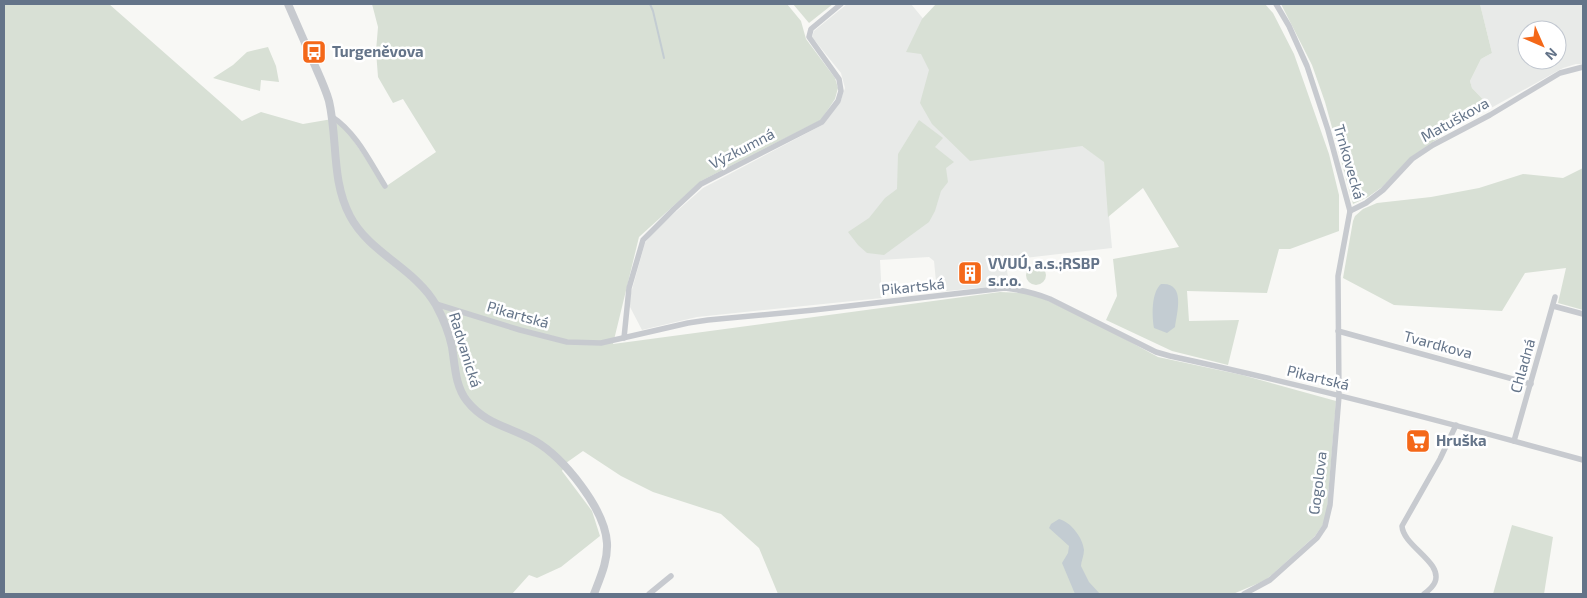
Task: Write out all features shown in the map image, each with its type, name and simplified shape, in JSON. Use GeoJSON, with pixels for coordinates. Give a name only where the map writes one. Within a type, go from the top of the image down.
{"type":"FeatureCollection","features":[{"type":"Feature","properties":{"kind":"street","name":"Radvanická"},"geometry":{"type":"LineString","coordinates":[[288,4],[324,87],[331,116],[338,185],[350,216],[368,241],[421,285],[436,304],[447,329],[458,384],[466,400],[480,414],[492,422],[531,439],[550,452],[566,467],[596,510],[604,530],[607,548],[603,571],[594,594]]}},
{"type":"Feature","properties":{"kind":"street","name":"Výzkumná"},"geometry":{"type":"LineString","coordinates":[[624,338],[629,288],[643,240],[702,184],[822,122],[838,101],[841,91],[839,79],[809,37],[811,29],[842,4]]}},
{"type":"Feature","properties":{"kind":"street","name":"Trnkovecká"},"geometry":{"type":"LineString","coordinates":[[1276,4],[1290,26],[1307,66],[1328,130],[1350,211],[1338,276],[1339,396]]}},
{"type":"Feature","properties":{"kind":"street","name":"Matuškova"},"geometry":{"type":"LineString","coordinates":[[1350,211],[1366,203],[1383,190],[1412,159],[1433,145],[1490,115],[1560,73],[1583,68]]}},
{"type":"Feature","properties":{"kind":"street"},"geometry":{"type":"LineString","coordinates":[[331,116],[343,124],[350,132],[385,186]]}},
{"type":"Feature","properties":{"kind":"street","name":"Pikartská"},"geometry":{"type":"LineString","coordinates":[[436,304],[520,330],[567,342],[600,344],[708,320],[1005,288],[1014,289],[1036,293],[1050,299],[1156,352],[1456,425],[1583,460]]}},
{"type":"Feature","properties":{"kind":"street","name":"Chladná"},"geometry":{"type":"LineString","coordinates":[[1514,441],[1555,298]]}},
{"type":"Feature","properties":{"kind":"street"},"geometry":{"type":"LineString","coordinates":[[1553,306],[1583,314]]}},
{"type":"Feature","properties":{"kind":"street","name":"Tvardkova"},"geometry":{"type":"LineString","coordinates":[[1338,331],[1531,384]]}},
{"type":"Feature","properties":{"kind":"street","name":"Gogolova"},"geometry":{"type":"LineString","coordinates":[[1244,594],[1261,586],[1277,575],[1317,538],[1325,526],[1330,510],[1339,396]]}},
{"type":"Feature","properties":{"kind":"street"},"geometry":{"type":"LineString","coordinates":[[1424,594],[1435,583],[1435,571],[1406,538],[1402,526],[1440,459],[1456,425]]}},
{"type":"Feature","properties":{"kind":"street"},"geometry":{"type":"LineString","coordinates":[[649,594],[671,576]]}},
{"type":"Feature","properties":{"kind":"shaded area"},"geometry":{"type":"Polygon","coordinates":[[[4,4],[109,4],[242,121],[261,112],[303,124],[338,118],[385,187],[436,152],[403,99],[393,103],[378,77],[376,51],[378,27],[372,4],[787,4],[801,21],[806,39],[835,78],[838,88],[835,99],[821,120],[701,181],[639,237],[613,344],[1000,292],[1024,293],[1042,298],[1101,326],[1158,357],[1242,375],[1336,401],[1327,510],[1324,523],[1315,536],[1266,580],[1233,594],[778,594],[759,548],[721,514],[653,492],[621,476],[583,451],[566,463],[562,471],[592,511],[600,536],[561,567],[537,578],[529,575],[512,594],[4,594],[4,4]]]}},
{"type":"Feature","properties":{"kind":"shaded area"},"geometry":{"type":"Polygon","coordinates":[[[793,4],[833,4],[809,23],[793,4]]]}},
{"type":"Feature","properties":{"kind":"shaded area"},"geometry":{"type":"Polygon","coordinates":[[[847,4],[911,4],[959,62],[1104,161],[1112,248],[1015,259],[1010,263],[1006,263],[1009,285],[937,292],[934,261],[929,257],[880,260],[882,298],[697,317],[642,330],[630,307],[629,300],[645,243],[654,231],[703,188],[824,124],[841,100],[845,88],[841,73],[812,37],[814,31],[847,4]]]}},
{"type":"Feature","properties":{"kind":"shaded area"},"geometry":{"type":"Polygon","coordinates":[[[936,4],[1265,4],[1273,13],[1294,54],[1329,154],[1339,195],[1339,231],[1290,249],[1279,249],[1267,293],[1187,291],[1189,321],[1239,320],[1228,365],[1172,351],[1106,320],[1117,296],[1113,259],[1179,247],[1143,188],[1108,217],[1104,162],[1082,146],[970,161],[932,124],[920,103],[929,70],[921,54],[906,52],[922,19],[936,4]]]}},
{"type":"Feature","properties":{"kind":"shaded area"},"geometry":{"type":"Polygon","coordinates":[[[1281,4],[1480,4],[1492,53],[1481,59],[1470,81],[1472,88],[1491,108],[1456,126],[1411,157],[1382,187],[1368,197],[1353,204],[1325,102],[1312,65],[1281,4]]]}},
{"type":"Feature","properties":{"kind":"shaded area"},"geometry":{"type":"Polygon","coordinates":[[[1480,4],[1583,4],[1583,64],[1567,67],[1567,20],[1517,20],[1517,70],[1559,70],[1491,108],[1472,88],[1470,81],[1481,59],[1492,53],[1480,4]]]}},
{"type":"Feature","properties":{"kind":"shaded area"},"geometry":{"type":"Polygon","coordinates":[[[268,47],[276,66],[279,82],[261,80],[260,91],[213,78],[233,65],[247,52],[268,47]]]}},
{"type":"Feature","properties":{"kind":"shaded area"},"geometry":{"type":"Polygon","coordinates":[[[919,120],[943,138],[935,147],[954,162],[946,168],[948,182],[941,191],[935,211],[929,222],[884,255],[867,253],[848,232],[869,218],[885,198],[897,189],[898,154],[919,120]]]}},
{"type":"Feature","properties":{"kind":"shaded area"},"geometry":{"type":"Polygon","coordinates":[[[1583,168],[1583,310],[1558,303],[1566,268],[1525,273],[1502,311],[1394,305],[1343,278],[1353,221],[1355,216],[1363,209],[1377,203],[1431,197],[1479,188],[1523,174],[1563,178],[1583,168]]]}},
{"type":"Feature","properties":{"kind":"shaded area"},"geometry":{"type":"Polygon","coordinates":[[[1036,265],[1043,268],[1046,275],[1043,282],[1036,285],[1029,282],[1026,275],[1029,268],[1036,265]]]}},
{"type":"Feature","properties":{"kind":"shaded area"},"geometry":{"type":"Polygon","coordinates":[[[1161,284],[1174,288],[1178,299],[1175,327],[1167,333],[1154,328],[1153,323],[1155,293],[1161,284]]]}},
{"type":"Feature","properties":{"kind":"shaded area"},"geometry":{"type":"Polygon","coordinates":[[[1059,519],[1068,523],[1079,536],[1084,550],[1081,566],[1089,582],[1100,594],[1075,594],[1062,563],[1068,553],[1069,546],[1049,528],[1051,524],[1059,519]]]}},
{"type":"Feature","properties":{"kind":"shaded area"},"geometry":{"type":"Polygon","coordinates":[[[1512,525],[1553,537],[1544,594],[1493,594],[1512,525]]]}},
{"type":"Feature","properties":{"kind":"waterway"},"geometry":{"type":"LineString","coordinates":[[650,4],[664,58]]}},
{"type":"Feature","properties":{"kind":"place","name":"Turgeněvova"},"geometry":{"type":"Point","coordinates":[314,52]}},
{"type":"Feature","properties":{"kind":"place","name":"VVUÚ, a.s.;RSBP s.r.o."},"geometry":{"type":"Point","coordinates":[970,273]}},
{"type":"Feature","properties":{"kind":"place","name":"Hruška"},"geometry":{"type":"Point","coordinates":[1418,441]}}]}
